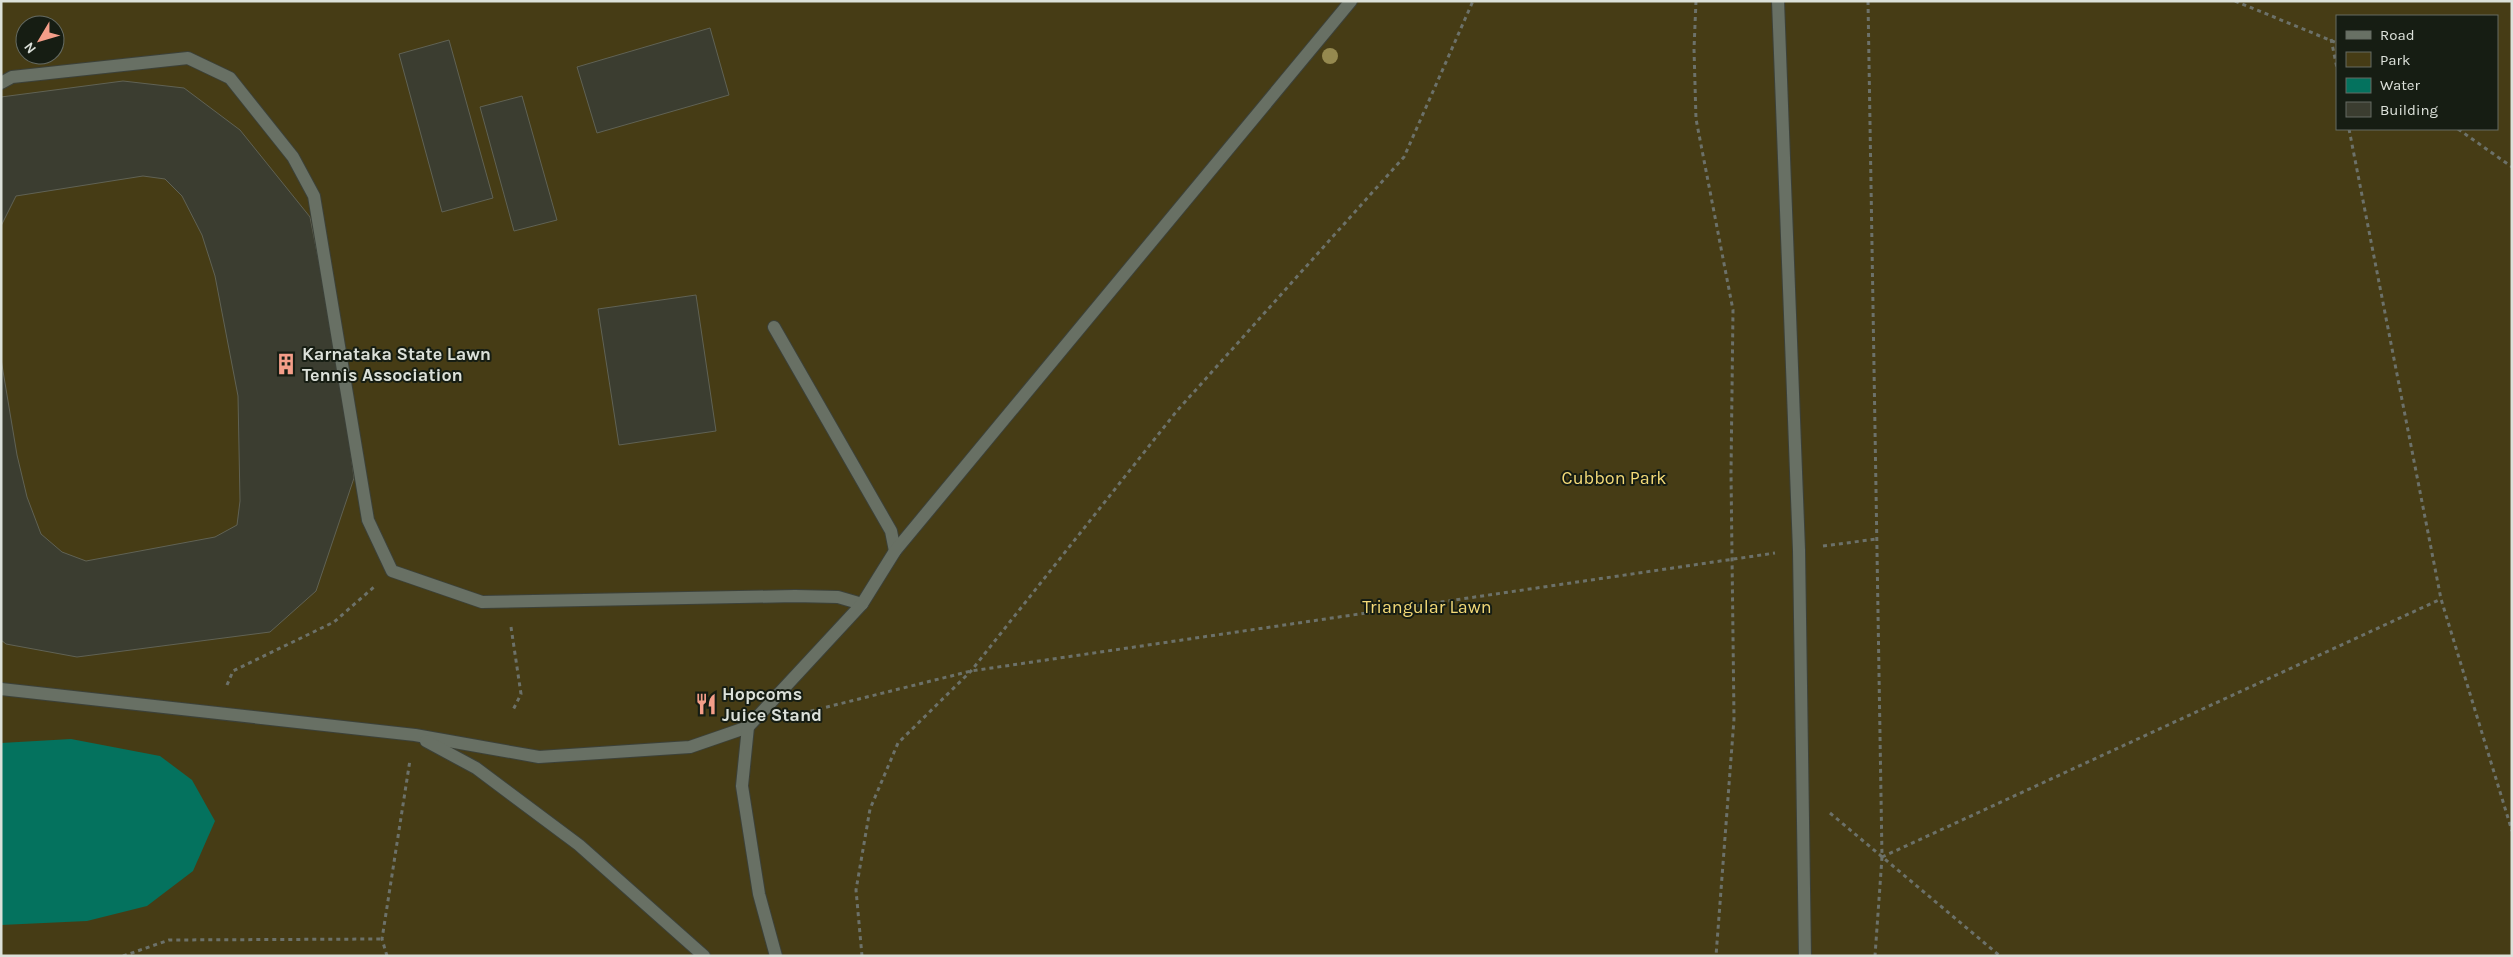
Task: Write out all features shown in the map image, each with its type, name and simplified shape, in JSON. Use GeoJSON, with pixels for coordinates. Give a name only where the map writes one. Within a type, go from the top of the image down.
{"type":"FeatureCollection","features":[{"type":"Feature","properties":{"kind":"street"},"geometry":{"type":"LineString","coordinates":[[1,689],[414,735],[539,757],[690,747],[748,727],[862,604],[895,551],[1351,1]]}},
{"type":"Feature","properties":{"kind":"street"},"geometry":{"type":"LineString","coordinates":[[1778,1],[1799,550],[1805,956]]}},
{"type":"Feature","properties":{"kind":"street"},"geometry":{"type":"LineString","coordinates":[[1,83],[12,77],[188,58],[230,78],[286,149],[314,196],[368,520],[392,572],[482,602],[795,596],[838,597],[862,604]]}},
{"type":"Feature","properties":{"kind":"street"},"geometry":{"type":"LineString","coordinates":[[774,327],[891,531],[895,551]]}},
{"type":"Feature","properties":{"kind":"street"},"geometry":{"type":"LineString","coordinates":[[748,727],[742,786],[759,894],[776,956]]}},
{"type":"Feature","properties":{"kind":"street"},"geometry":{"type":"LineString","coordinates":[[414,735],[476,768],[579,845],[704,956]]}},
{"type":"Feature","properties":{"kind":"path"},"geometry":{"type":"LineString","coordinates":[[862,956],[856,890],[870,810],[898,743],[970,672],[1176,412],[1404,158],[1474,1]]}},
{"type":"Feature","properties":{"kind":"path"},"geometry":{"type":"LineString","coordinates":[[1696,1],[1694,49],[1696,120],[1733,310],[1732,559],[1734,719],[1716,956]]}},
{"type":"Feature","properties":{"kind":"path"},"geometry":{"type":"LineString","coordinates":[[1868,1],[1882,858],[1875,956]]}},
{"type":"Feature","properties":{"kind":"path"},"geometry":{"type":"LineString","coordinates":[[2235,1],[2336,42]]}},
{"type":"Feature","properties":{"kind":"path"},"geometry":{"type":"LineString","coordinates":[[2331,39],[2336,63]]}},
{"type":"Feature","properties":{"kind":"path"},"geometry":{"type":"LineString","coordinates":[[2349,130],[2441,599],[2512,831]]}},
{"type":"Feature","properties":{"kind":"path"},"geometry":{"type":"LineString","coordinates":[[2459,130],[2512,167]]}},
{"type":"Feature","properties":{"kind":"path"},"geometry":{"type":"LineString","coordinates":[[793,716],[970,672],[1877,538]]}},
{"type":"Feature","properties":{"kind":"path"},"geometry":{"type":"LineString","coordinates":[[226,685],[233,671],[334,622],[392,572]]}},
{"type":"Feature","properties":{"kind":"path"},"geometry":{"type":"LineString","coordinates":[[1882,858],[2441,599]]}},
{"type":"Feature","properties":{"kind":"path"},"geometry":{"type":"LineString","coordinates":[[507,601],[521,694],[513,710]]}},
{"type":"Feature","properties":{"kind":"path"},"geometry":{"type":"LineString","coordinates":[[387,956],[382,939],[414,735]]}},
{"type":"Feature","properties":{"kind":"path"},"geometry":{"type":"LineString","coordinates":[[1803,791],[2000,956]]}},
{"type":"Feature","properties":{"kind":"path"},"geometry":{"type":"LineString","coordinates":[[123,956],[169,940],[382,939]]}},
{"type":"Feature","properties":{"kind":"green space","name":"Cubbon Park"},"geometry":{"type":"Polygon","coordinates":[[[1,1],[2512,1],[2512,956],[1,956],[1,1]]]}},
{"type":"Feature","properties":{"kind":"water"},"geometry":{"type":"Polygon","coordinates":[[[71,739],[160,756],[192,780],[215,821],[193,871],[147,906],[87,921],[1,925],[1,743],[71,739]]]}},
{"type":"Feature","properties":{"kind":"building"},"geometry":{"type":"Polygon","coordinates":[[[710,28],[729,95],[597,133],[577,67],[710,28]]]}},
{"type":"Feature","properties":{"kind":"building"},"geometry":{"type":"Polygon","coordinates":[[[449,40],[493,198],[442,212],[399,54],[449,40]]]}},
{"type":"Feature","properties":{"kind":"building","name":"Karnataka State Lawn Tennis Association"},"geometry":{"type":"Polygon","coordinates":[[[123,81],[184,88],[240,130],[310,217],[340,369],[354,478],[316,591],[270,632],[77,657],[6,644],[1,640],[1,359],[17,455],[27,497],[41,534],[62,552],[86,561],[215,537],[237,525],[240,501],[238,396],[215,276],[202,235],[182,196],[165,179],[143,176],[16,196],[1,226],[1,97],[123,81]]]}},
{"type":"Feature","properties":{"kind":"building"},"geometry":{"type":"Polygon","coordinates":[[[522,96],[557,220],[514,231],[480,107],[522,96]]]}},
{"type":"Feature","properties":{"kind":"building"},"geometry":{"type":"Polygon","coordinates":[[[696,295],[716,431],[619,445],[598,309],[696,295]]]}},
{"type":"Feature","properties":{"kind":"place","name":"Karnataka State Lawn Tennis Association"},"geometry":{"type":"Point","coordinates":[286,364]}},
{"type":"Feature","properties":{"kind":"place","name":"Hopcoms Juice Stand"},"geometry":{"type":"Point","coordinates":[706,704]}},
{"type":"Feature","properties":{"kind":"park label","name":"Triangular Lawn"},"geometry":{"type":"Point","coordinates":[1427,607]}}]}
